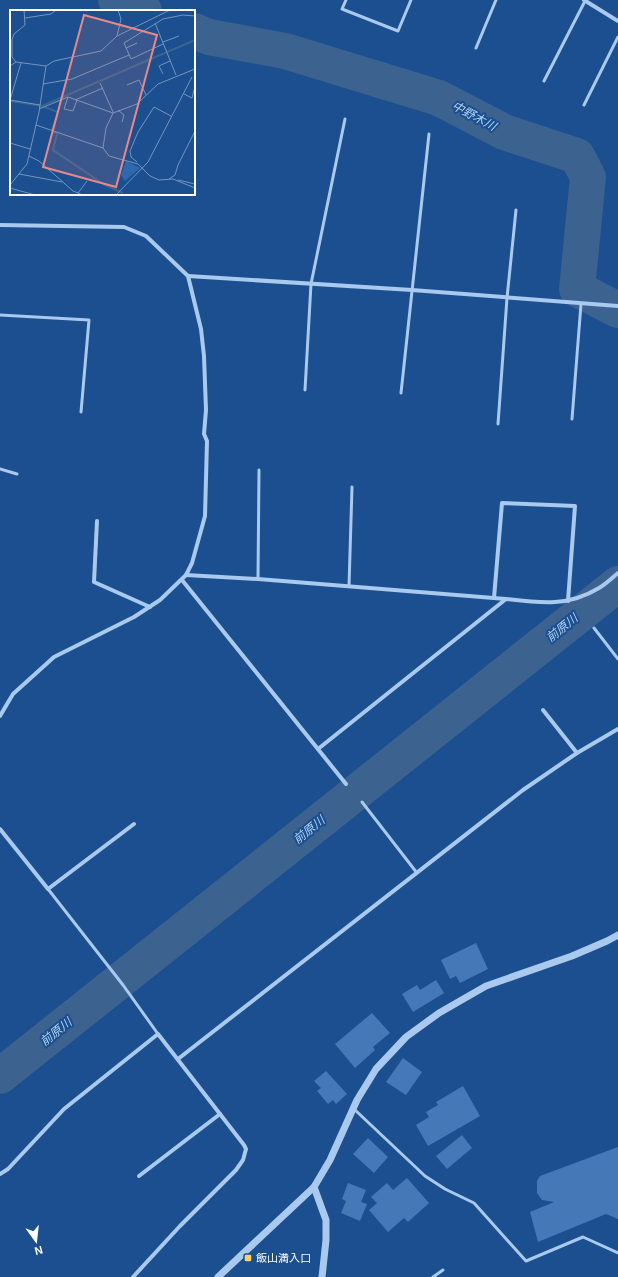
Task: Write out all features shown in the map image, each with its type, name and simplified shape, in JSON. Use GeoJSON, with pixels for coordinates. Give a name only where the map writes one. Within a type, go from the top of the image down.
{"type":"FeatureCollection","features":[{"type":"Feature","properties":{"kind":"street"},"geometry":{"type":"LineString","coordinates":[[584,0],[618,21]]}},
{"type":"Feature","properties":{"kind":"street"},"geometry":{"type":"LineString","coordinates":[[0,225],[124,227],[146,236],[188,276],[201,329],[206,410],[204,434],[207,441],[205,516],[192,563],[186,575],[160,600],[134,617],[54,657],[13,694],[0,716]]}},
{"type":"Feature","properties":{"kind":"street"},"geometry":{"type":"LineString","coordinates":[[188,276],[412,290],[618,306]]}},
{"type":"Feature","properties":{"kind":"street"},"geometry":{"type":"LineString","coordinates":[[494,598],[502,503],[575,506],[568,601]]}},
{"type":"Feature","properties":{"kind":"street"},"geometry":{"type":"LineString","coordinates":[[96,521],[94,582],[150,607]]}},
{"type":"Feature","properties":{"kind":"street"},"geometry":{"type":"LineString","coordinates":[[186,575],[350,586],[538,603],[578,599],[600,588],[618,573]]}},
{"type":"Feature","properties":{"kind":"street"},"geometry":{"type":"LineString","coordinates":[[182,580],[346,784]]}},
{"type":"Feature","properties":{"kind":"street"},"geometry":{"type":"LineString","coordinates":[[318,749],[506,599]]}},
{"type":"Feature","properties":{"kind":"street"},"geometry":{"type":"LineString","coordinates":[[544,710],[577,753]]}},
{"type":"Feature","properties":{"kind":"street"},"geometry":{"type":"LineString","coordinates":[[178,1060],[523,790],[577,753],[618,729]]}},
{"type":"Feature","properties":{"kind":"street"},"geometry":{"type":"LineString","coordinates":[[0,829],[48,889],[134,824]]}},
{"type":"Feature","properties":{"kind":"street"},"geometry":{"type":"LineString","coordinates":[[218,1277],[314,1187],[330,1160],[357,1100],[376,1068],[406,1037],[439,1013],[486,986],[572,956],[618,935]]}},
{"type":"Feature","properties":{"kind":"street"},"geometry":{"type":"LineString","coordinates":[[0,1174],[8,1169],[64,1109],[158,1034],[244,1144],[246,1149],[243,1160],[236,1170],[180,1226],[133,1277]]}},
{"type":"Feature","properties":{"kind":"street"},"geometry":{"type":"LineString","coordinates":[[139,1176],[220,1114]]}},
{"type":"Feature","properties":{"kind":"street"},"geometry":{"type":"LineString","coordinates":[[314,1187],[326,1220],[326,1240],[322,1277]]}},
{"type":"Feature","properties":{"kind":"lane"},"geometry":{"type":"LineString","coordinates":[[346,0],[342,9],[398,31],[411,0]]}},
{"type":"Feature","properties":{"kind":"lane"},"geometry":{"type":"LineString","coordinates":[[476,48],[496,0]]}},
{"type":"Feature","properties":{"kind":"lane"},"geometry":{"type":"LineString","coordinates":[[544,81],[584,0]]}},
{"type":"Feature","properties":{"kind":"lane"},"geometry":{"type":"LineString","coordinates":[[584,105],[618,37]]}},
{"type":"Feature","properties":{"kind":"lane"},"geometry":{"type":"LineString","coordinates":[[305,390],[311,284],[345,118]]}},
{"type":"Feature","properties":{"kind":"lane"},"geometry":{"type":"LineString","coordinates":[[401,393],[429,134]]}},
{"type":"Feature","properties":{"kind":"lane"},"geometry":{"type":"LineString","coordinates":[[498,424],[507,298],[516,210]]}},
{"type":"Feature","properties":{"kind":"lane"},"geometry":{"type":"LineString","coordinates":[[572,419],[581,304]]}},
{"type":"Feature","properties":{"kind":"lane"},"geometry":{"type":"LineString","coordinates":[[0,315],[89,320],[81,412]]}},
{"type":"Feature","properties":{"kind":"lane"},"geometry":{"type":"LineString","coordinates":[[0,469],[17,474]]}},
{"type":"Feature","properties":{"kind":"lane"},"geometry":{"type":"LineString","coordinates":[[258,579],[259,470]]}},
{"type":"Feature","properties":{"kind":"lane"},"geometry":{"type":"LineString","coordinates":[[350,586],[352,487]]}},
{"type":"Feature","properties":{"kind":"lane"},"geometry":{"type":"LineString","coordinates":[[594,628],[618,659]]}},
{"type":"Feature","properties":{"kind":"lane"},"geometry":{"type":"LineString","coordinates":[[362,802],[417,873]]}},
{"type":"Feature","properties":{"kind":"lane"},"geometry":{"type":"LineString","coordinates":[[48,889],[123,985],[158,1034]]}},
{"type":"Feature","properties":{"kind":"lane"},"geometry":{"type":"LineString","coordinates":[[353,1108],[425,1176],[446,1189],[474,1203],[526,1261],[583,1237],[618,1253]]}},
{"type":"Feature","properties":{"kind":"lane"},"geometry":{"type":"LineString","coordinates":[[433,1277],[443,1270]]}},
{"type":"Feature","properties":{"kind":"building"},"geometry":{"type":"Polygon","coordinates":[[[476,943],[488,969],[460,983],[456,976],[450,979],[441,960],[476,943]]]}},
{"type":"Feature","properties":{"kind":"building"},"geometry":{"type":"Polygon","coordinates":[[[436,980],[444,993],[413,1012],[402,994],[417,985],[420,990],[436,980]]]}},
{"type":"Feature","properties":{"kind":"building"},"geometry":{"type":"Polygon","coordinates":[[[372,1013],[390,1033],[373,1047],[375,1050],[355,1068],[335,1044],[372,1013]]]}},
{"type":"Feature","properties":{"kind":"building"},"geometry":{"type":"Polygon","coordinates":[[[403,1058],[422,1072],[406,1095],[386,1082],[403,1058]]]}},
{"type":"Feature","properties":{"kind":"building"},"geometry":{"type":"Polygon","coordinates":[[[326,1071],[347,1094],[336,1104],[333,1100],[328,1104],[317,1091],[321,1088],[314,1081],[326,1071]]]}},
{"type":"Feature","properties":{"kind":"building"},"geometry":{"type":"Polygon","coordinates":[[[463,1086],[480,1116],[428,1146],[416,1125],[429,1117],[426,1112],[438,1105],[436,1102],[463,1086]]]}},
{"type":"Feature","properties":{"kind":"building"},"geometry":{"type":"Polygon","coordinates":[[[462,1135],[472,1148],[447,1169],[436,1156],[462,1135]]]}},
{"type":"Feature","properties":{"kind":"building"},"geometry":{"type":"Polygon","coordinates":[[[368,1138],[388,1157],[374,1173],[353,1154],[368,1138]]]}},
{"type":"Feature","properties":{"kind":"building"},"geometry":{"type":"Polygon","coordinates":[[[618,1147],[618,1219],[606,1214],[538,1242],[530,1212],[554,1202],[542,1200],[537,1193],[537,1181],[540,1176],[618,1147]]]}},
{"type":"Feature","properties":{"kind":"building"},"geometry":{"type":"Polygon","coordinates":[[[407,1178],[429,1203],[408,1222],[404,1218],[388,1232],[369,1210],[377,1203],[371,1197],[387,1183],[393,1190],[407,1178]]]}},
{"type":"Feature","properties":{"kind":"building"},"geometry":{"type":"Polygon","coordinates":[[[348,1183],[366,1190],[361,1202],[367,1204],[360,1221],[341,1213],[346,1201],[342,1199],[348,1183]]]}},
{"type":"Feature","properties":{"kind":"waterway","name":"中野木川"},"geometry":{"type":"LineString","coordinates":[[116,0],[141,10]]}},
{"type":"Feature","properties":{"kind":"waterway","name":"中野木川"},"geometry":{"type":"LineString","coordinates":[[195,31],[209,37],[285,51],[439,98],[504,132],[577,156],[588,177],[577,289],[618,310]]}},
{"type":"Feature","properties":{"kind":"waterway","name":"前原川"},"geometry":{"type":"LineString","coordinates":[[0,1076],[618,584]]}},
{"type":"Feature","properties":{"kind":"place","name":"飯山満入口"},"geometry":{"type":"Point","coordinates":[248,1258]}}]}
